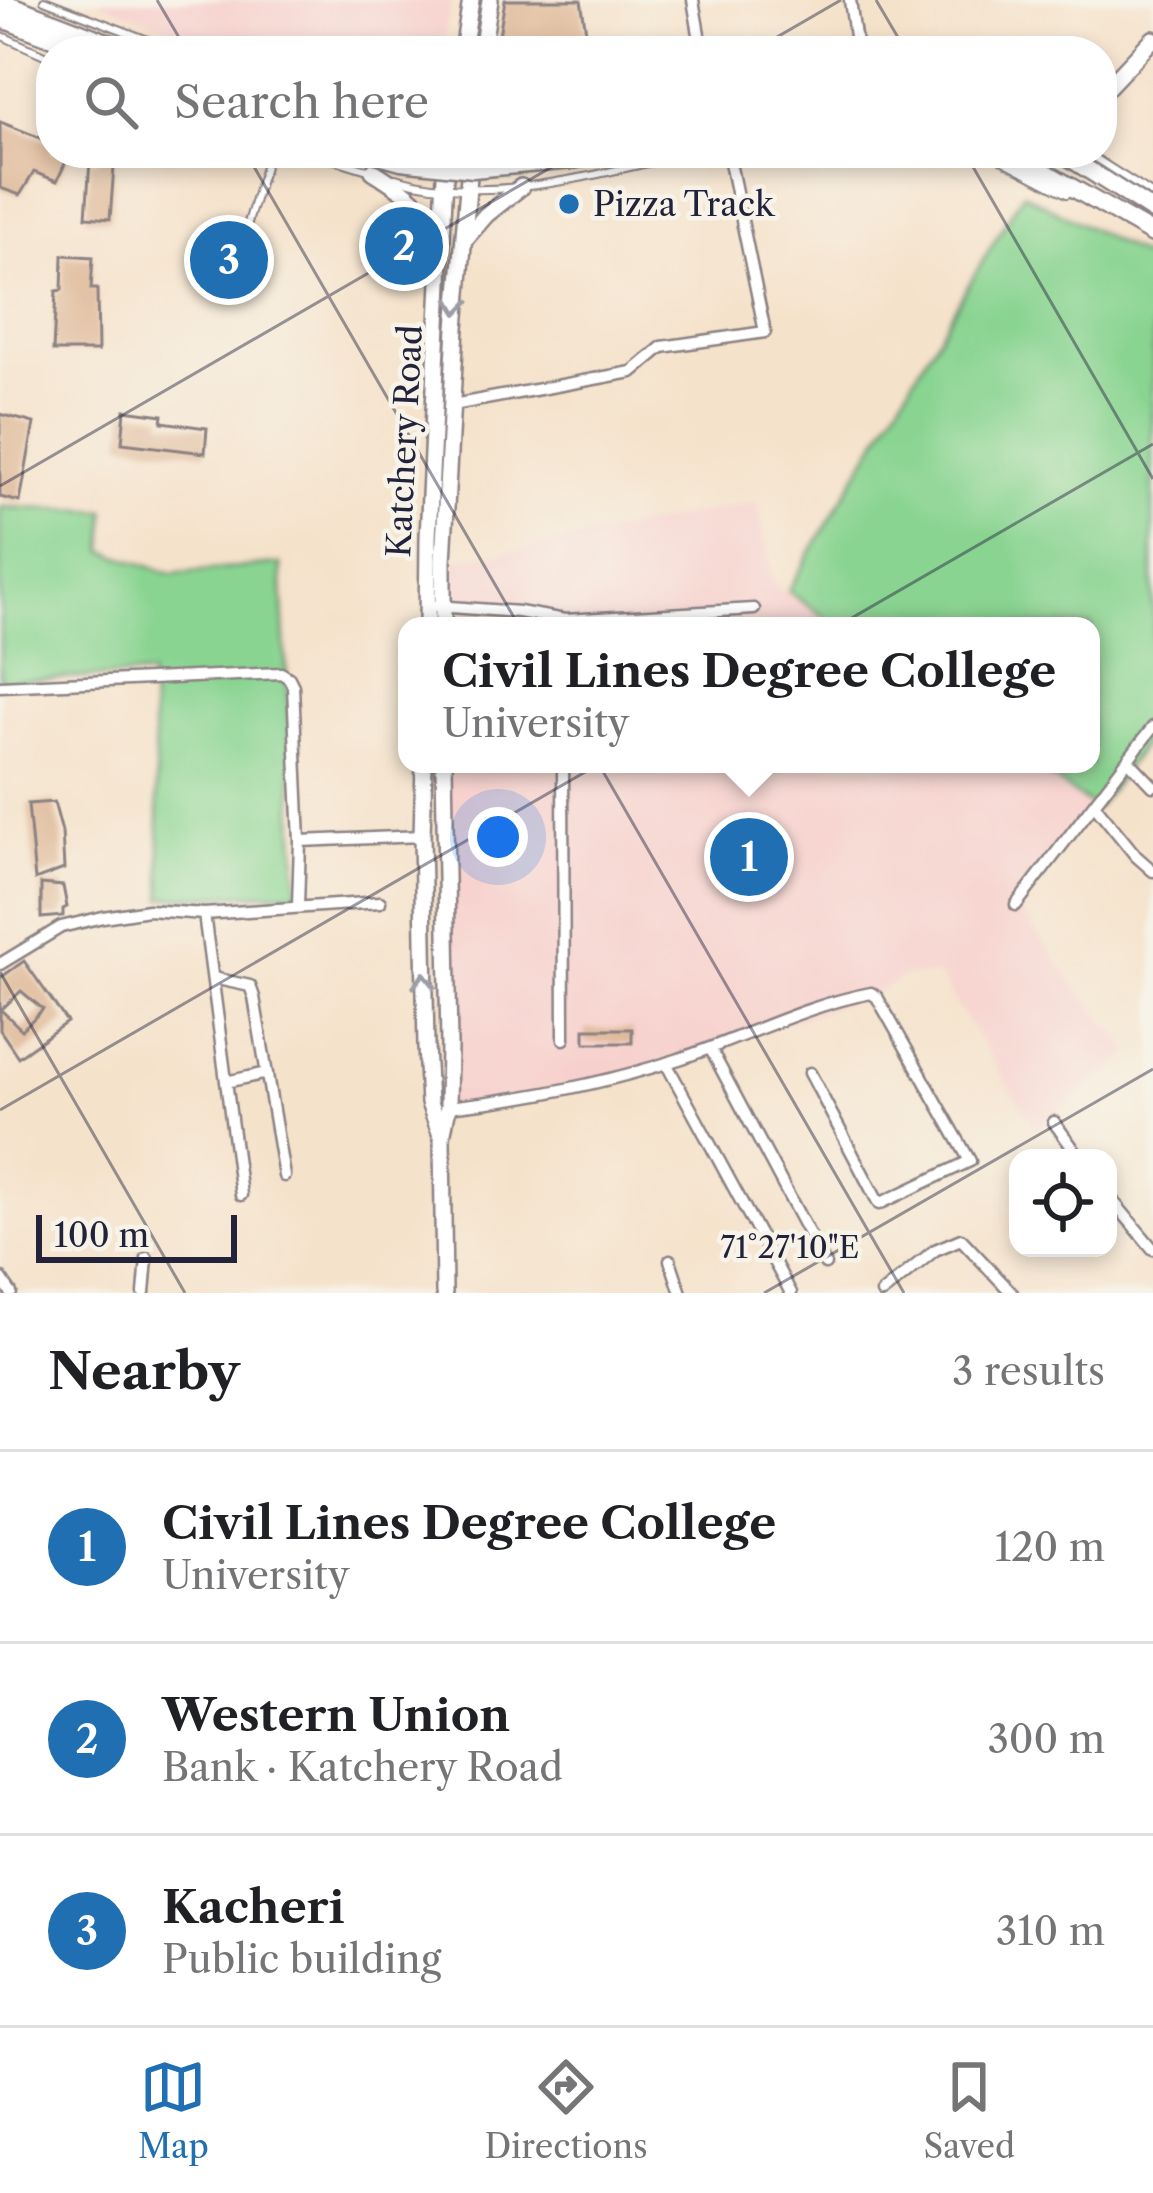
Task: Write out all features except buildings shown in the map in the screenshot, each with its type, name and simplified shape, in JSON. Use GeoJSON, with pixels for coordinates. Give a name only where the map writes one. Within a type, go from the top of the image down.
{"type":"FeatureCollection","features":[{"type":"Feature","properties":{"kind":"main road"},"geometry":{"type":"LineString","coordinates":[[465,36],[471,0]]}},
{"type":"Feature","properties":{"kind":"main road"},"geometry":{"type":"LineString","coordinates":[[484,36],[490,0]]}},
{"type":"Feature","properties":{"kind":"main road"},"geometry":{"type":"LineString","coordinates":[[0,1],[91,36]]}},
{"type":"Feature","properties":{"kind":"main road"},"geometry":{"type":"LineString","coordinates":[[0,18],[47,36]]}},
{"type":"Feature","properties":{"kind":"main road"},"geometry":{"type":"LineString","coordinates":[[1117,77],[1153,39]]}},
{"type":"Feature","properties":{"kind":"main road"},"geometry":{"type":"LineString","coordinates":[[380,168],[422,206],[444,247]]}},
{"type":"Feature","properties":{"kind":"main road","name":"Katchery Road"},"geometry":{"type":"LineString","coordinates":[[431,617],[435,606],[445,168]]}},
{"type":"Feature","properties":{"kind":"main road","name":"Katchery Road"},"geometry":{"type":"LineString","coordinates":[[436,538],[453,405],[471,168]]}},
{"type":"Feature","properties":{"kind":"main road"},"geometry":{"type":"LineString","coordinates":[[1038,168],[1153,234]]}},
{"type":"Feature","properties":{"kind":"main road"},"geometry":{"type":"LineString","coordinates":[[1086,168],[1153,211]]}},
{"type":"Feature","properties":{"kind":"main road"},"geometry":{"type":"LineString","coordinates":[[465,239],[521,187]]}},
{"type":"Feature","properties":{"kind":"main road","name":"Katchery Road"},"geometry":{"type":"LineString","coordinates":[[435,606],[439,617]]}},
{"type":"Feature","properties":{"kind":"main road"},"geometry":{"type":"LineString","coordinates":[[424,773],[426,1047],[429,1103],[442,1138]]}},
{"type":"Feature","properties":{"kind":"main road"},"geometry":{"type":"LineString","coordinates":[[444,773],[449,1046],[448,1107],[442,1138],[444,1293]]}},
{"type":"Feature","properties":{"kind":"main road"},"geometry":{"type":"LineString","coordinates":[[422,897],[446,896]]}},
{"type":"Feature","properties":{"kind":"main road"},"geometry":{"type":"LineString","coordinates":[[426,1047],[449,1046]]}},
{"type":"Feature","properties":{"kind":"street"},"geometry":{"type":"LineString","coordinates":[[693,0],[699,36]]}},
{"type":"Feature","properties":{"kind":"street"},"geometry":{"type":"LineString","coordinates":[[850,0],[854,36]]}},
{"type":"Feature","properties":{"kind":"street"},"geometry":{"type":"LineString","coordinates":[[453,405],[632,372],[662,347],[765,332],[731,168]]}},
{"type":"Feature","properties":{"kind":"street"},"geometry":{"type":"LineString","coordinates":[[435,606],[540,617]]}},
{"type":"Feature","properties":{"kind":"street"},"geometry":{"type":"LineString","coordinates":[[646,617],[754,609]]}},
{"type":"Feature","properties":{"kind":"street"},"geometry":{"type":"LineString","coordinates":[[0,686],[281,674],[289,678],[300,841],[298,906]]}},
{"type":"Feature","properties":{"kind":"street"},"geometry":{"type":"LineString","coordinates":[[1016,905],[1153,728]]}},
{"type":"Feature","properties":{"kind":"street"},"geometry":{"type":"LineString","coordinates":[[1128,760],[1153,786]]}},
{"type":"Feature","properties":{"kind":"street"},"geometry":{"type":"LineString","coordinates":[[563,773],[564,1039]]}},
{"type":"Feature","properties":{"kind":"street"},"geometry":{"type":"LineString","coordinates":[[1094,804],[1153,871]]}},
{"type":"Feature","properties":{"kind":"street"},"geometry":{"type":"LineString","coordinates":[[300,841],[422,836]]}},
{"type":"Feature","properties":{"kind":"street"},"geometry":{"type":"LineString","coordinates":[[0,964],[61,927],[148,910],[204,914],[380,902]]}},
{"type":"Feature","properties":{"kind":"street"},"geometry":{"type":"LineString","coordinates":[[204,914],[241,1195]]}},
{"type":"Feature","properties":{"kind":"street"},"geometry":{"type":"LineString","coordinates":[[213,978],[250,986],[254,997],[284,1176]]}},
{"type":"Feature","properties":{"kind":"street"},"geometry":{"type":"LineString","coordinates":[[448,1107],[615,1078],[666,1064],[795,1015],[874,994],[970,1161],[879,1204],[810,1073]]}},
{"type":"Feature","properties":{"kind":"street"},"geometry":{"type":"LineString","coordinates":[[710,1048],[825,1264]]}},
{"type":"Feature","properties":{"kind":"street"},"geometry":{"type":"LineString","coordinates":[[666,1064],[791,1293]]}},
{"type":"Feature","properties":{"kind":"street"},"geometry":{"type":"LineString","coordinates":[[226,1082],[267,1073]]}},
{"type":"Feature","properties":{"kind":"street"},"geometry":{"type":"LineString","coordinates":[[1054,1122],[1074,1149]]}},
{"type":"Feature","properties":{"kind":"street"},"geometry":{"type":"LineString","coordinates":[[1117,1206],[1153,1250]]}},
{"type":"Feature","properties":{"kind":"street"},"geometry":{"type":"LineString","coordinates":[[882,1293],[935,1250],[962,1239],[1012,1293]]}},
{"type":"Feature","properties":{"kind":"street"},"geometry":{"type":"LineString","coordinates":[[144,1293],[147,1258]]}},
{"type":"Feature","properties":{"kind":"street"},"geometry":{"type":"LineString","coordinates":[[670,1260],[681,1293]]}},
{"type":"Feature","properties":{"kind":"street"},"geometry":{"type":"LineString","coordinates":[[0,1277],[10,1293]]}},
{"type":"Feature","properties":{"kind":"lane"},"geometry":{"type":"LineString","coordinates":[[44,0],[137,36]]}},
{"type":"Feature","properties":{"kind":"lane"},"geometry":{"type":"LineString","coordinates":[[0,35],[36,51]]}},
{"type":"Feature","properties":{"kind":"lane"},"geometry":{"type":"LineString","coordinates":[[237,259],[264,168]]}},
{"type":"Feature","properties":{"kind":"lane"},"geometry":{"type":"LineString","coordinates":[[385,168],[419,185],[470,189],[546,184],[622,168]]}},
{"type":"Feature","properties":{"kind":"lane"},"geometry":{"type":"LineString","coordinates":[[1017,168],[1153,244]]}},
{"type":"Feature","properties":{"kind":"lane"},"geometry":{"type":"LineString","coordinates":[[1111,168],[1153,195]]}},
{"type":"Feature","properties":{"kind":"shaded area"},"geometry":{"type":"Polygon","coordinates":[[[95,0],[452,0],[444,36],[191,36],[95,0]]]}},
{"type":"Feature","properties":{"kind":"shaded area"},"geometry":{"type":"Polygon","coordinates":[[[758,502],[773,584],[820,617],[443,617],[443,561],[758,502]]]}},
{"type":"Feature","properties":{"kind":"shaded area"},"geometry":{"type":"Polygon","coordinates":[[[445,773],[1040,773],[1091,809],[1016,906],[1080,992],[1133,1052],[1035,1128],[938,975],[905,976],[874,994],[615,1078],[448,1107],[445,773]]]}},
{"type":"Feature","properties":{"kind":"green space"},"geometry":{"type":"Polygon","coordinates":[[[1023,193],[1153,262],[1153,731],[1096,809],[1045,773],[1100,773],[1100,617],[824,617],[788,591],[1023,193]]]}},
{"type":"Feature","properties":{"kind":"green space"},"geometry":{"type":"Polygon","coordinates":[[[0,507],[106,511],[104,551],[171,574],[281,564],[298,892],[163,898],[150,675],[0,681],[0,507]]]}},
{"type":"Feature","properties":{"kind":"place","name":"Pizza Track"},"geometry":{"type":"Point","coordinates":[569,204]}},
{"type":"Feature","properties":{"kind":"place","name":"Western Union"},"geometry":{"type":"Point","coordinates":[404,246]}},
{"type":"Feature","properties":{"kind":"place","name":"Kacheri"},"geometry":{"type":"Point","coordinates":[229,260]}},
{"type":"Feature","properties":{"kind":"place","name":"Civil Lines Degree College"},"geometry":{"type":"Point","coordinates":[749,857]}}]}
